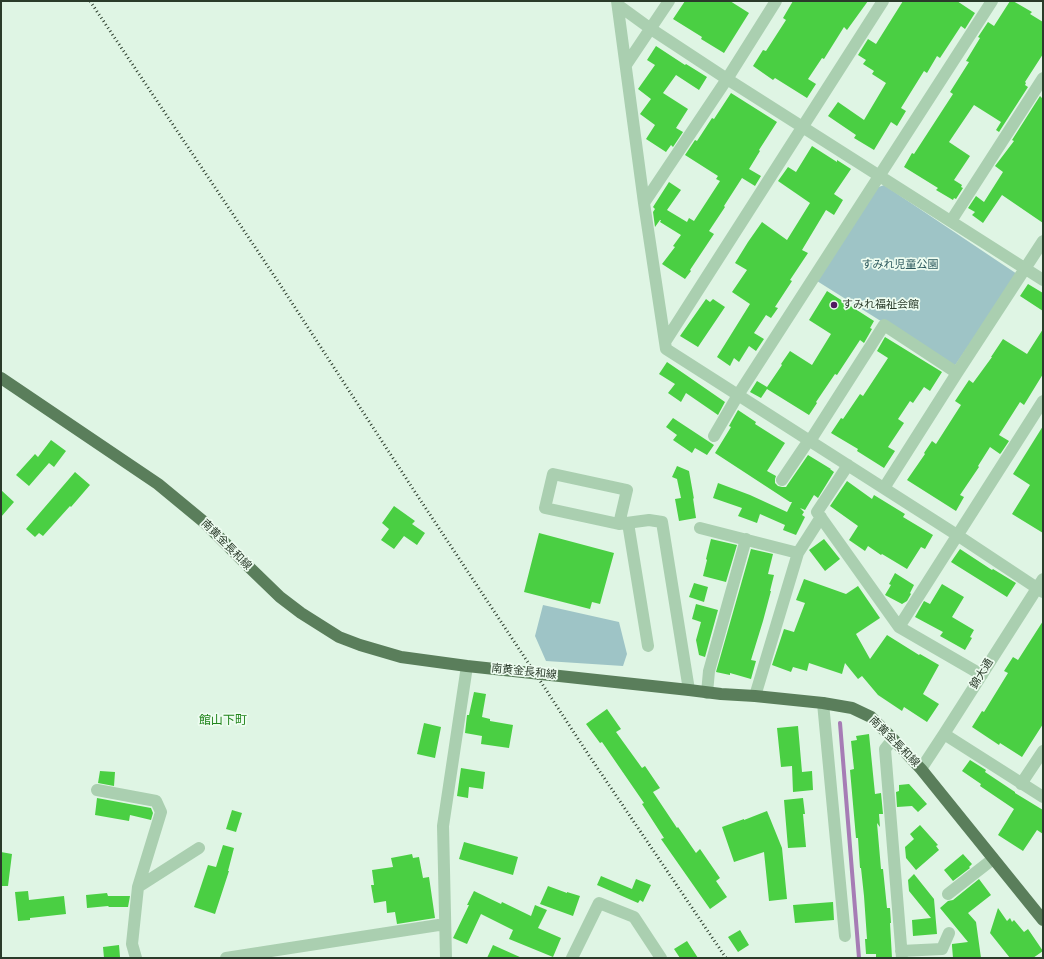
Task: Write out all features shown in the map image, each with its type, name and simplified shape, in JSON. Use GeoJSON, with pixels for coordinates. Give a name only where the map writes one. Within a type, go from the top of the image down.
{"type":"FeatureCollection","features":[{"type":"Feature","properties":{"kind":"main road","name":"南黄金長和線"},"geometry":{"type":"LineString","coordinates":[[1,378],[158,484],[204,522],[280,597],[301,614],[339,637],[401,657],[467,666],[707,693],[823,703],[852,708],[871,717],[893,738],[920,769],[993,859],[1041,914]]}},
{"type":"Feature","properties":{"kind":"street"},"geometry":{"type":"LineString","coordinates":[[626,65],[669,1]]}},
{"type":"Feature","properties":{"kind":"street"},"geometry":{"type":"LineString","coordinates":[[644,204],[727,79],[776,1]]}},
{"type":"Feature","properties":{"kind":"street"},"geometry":{"type":"LineString","coordinates":[[665,342],[883,1]]}},
{"type":"Feature","properties":{"kind":"street"},"geometry":{"type":"LineString","coordinates":[[714,436],[738,395],[992,1]]}},
{"type":"Feature","properties":{"kind":"street"},"geometry":{"type":"LineString","coordinates":[[617,3],[651,29],[727,79],[1043,280]]}},
{"type":"Feature","properties":{"kind":"street"},"geometry":{"type":"LineString","coordinates":[[617,3],[644,204],[666,349],[957,535],[1041,586]]}},
{"type":"Feature","properties":{"kind":"street"},"geometry":{"type":"LineString","coordinates":[[951,222],[1043,78]]}},
{"type":"Feature","properties":{"kind":"street"},"geometry":{"type":"LineString","coordinates":[[884,488],[1043,241]]}},
{"type":"Feature","properties":{"kind":"street"},"geometry":{"type":"LineString","coordinates":[[782,480],[810,440],[884,325],[957,373]]}},
{"type":"Feature","properties":{"kind":"street"},"geometry":{"type":"LineString","coordinates":[[899,627],[1043,401]]}},
{"type":"Feature","properties":{"kind":"street"},"geometry":{"type":"LineString","coordinates":[[848,465],[817,512],[899,627],[982,675]]}},
{"type":"Feature","properties":{"kind":"street"},"geometry":{"type":"LineString","coordinates":[[648,646],[624,524],[627,490],[552,474],[545,508],[624,524],[649,520],[662,522],[689,690]]}},
{"type":"Feature","properties":{"kind":"street"},"geometry":{"type":"LineString","coordinates":[[755,696],[798,553],[821,517]]}},
{"type":"Feature","properties":{"kind":"street"},"geometry":{"type":"LineString","coordinates":[[700,528],[798,553]]}},
{"type":"Feature","properties":{"kind":"street"},"geometry":{"type":"LineString","coordinates":[[707,693],[709,671],[746,539]]}},
{"type":"Feature","properties":{"kind":"street","name":"錦大通"},"geometry":{"type":"LineString","coordinates":[[920,769],[1041,586]]}},
{"type":"Feature","properties":{"kind":"street"},"geometry":{"type":"LineString","coordinates":[[446,958],[443,826],[467,666]]}},
{"type":"Feature","properties":{"kind":"street"},"geometry":{"type":"LineString","coordinates":[[823,703],[845,936]]}},
{"type":"Feature","properties":{"kind":"street"},"geometry":{"type":"LineString","coordinates":[[944,734],[1043,797]]}},
{"type":"Feature","properties":{"kind":"street"},"geometry":{"type":"LineString","coordinates":[[893,738],[885,750],[901,954],[942,949],[949,933]]}},
{"type":"Feature","properties":{"kind":"street"},"geometry":{"type":"LineString","coordinates":[[1021,784],[1043,750]]}},
{"type":"Feature","properties":{"kind":"street"},"geometry":{"type":"LineString","coordinates":[[97,790],[156,801],[161,812],[138,887],[132,944],[136,958]]}},
{"type":"Feature","properties":{"kind":"street"},"geometry":{"type":"LineString","coordinates":[[138,887],[199,848]]}},
{"type":"Feature","properties":{"kind":"street"},"geometry":{"type":"LineString","coordinates":[[948,894],[993,859]]}},
{"type":"Feature","properties":{"kind":"street"},"geometry":{"type":"LineString","coordinates":[[572,958],[599,903],[634,917],[661,958]]}},
{"type":"Feature","properties":{"kind":"street"},"geometry":{"type":"LineString","coordinates":[[226,958],[445,924]]}},
{"type":"Feature","properties":{"kind":"green space","name":"すみれ児童公園"},"geometry":{"type":"Polygon","coordinates":[[[884,185],[1017,274],[954,367],[817,281],[876,188],[884,185]]]}},
{"type":"Feature","properties":{"kind":"green space"},"geometry":{"type":"Polygon","coordinates":[[[543,605],[619,622],[627,654],[623,666],[546,661],[535,636],[543,605]]]}},
{"type":"Feature","properties":{"kind":"building"},"geometry":{"type":"Polygon","coordinates":[[[685,1],[730,1],[749,13],[724,53],[673,19],[685,1]]]}},
{"type":"Feature","properties":{"kind":"building"},"geometry":{"type":"Polygon","coordinates":[[[793,1],[868,1],[847,30],[844,27],[824,59],[822,58],[808,79],[816,84],[807,98],[775,78],[773,80],[753,66],[763,50],[766,51],[786,20],[783,18],[793,1]]]}},
{"type":"Feature","properties":{"kind":"building"},"geometry":{"type":"Polygon","coordinates":[[[903,1],[957,1],[975,13],[965,29],[961,26],[940,58],[937,56],[927,73],[924,71],[901,108],[906,111],[897,126],[891,122],[874,150],[854,138],[856,135],[828,116],[838,102],[864,120],[886,83],[872,74],[874,71],[863,64],[866,60],[858,55],[868,39],[876,44],[903,1]]]}},
{"type":"Feature","properties":{"kind":"building"},"geometry":{"type":"Polygon","coordinates":[[[1010,1],[1013,1],[1032,12],[1030,14],[1043,22],[1043,54],[1025,82],[1025,85],[1028,87],[999,132],[996,130],[1001,122],[974,105],[949,142],[970,156],[954,180],[962,185],[961,187],[963,188],[956,199],[954,198],[953,200],[936,190],[938,188],[904,167],[953,94],[950,92],[969,62],[966,61],[980,38],[978,37],[988,22],[994,26],[1010,1]]]}},
{"type":"Feature","properties":{"kind":"building"},"geometry":{"type":"Polygon","coordinates":[[[656,46],[707,77],[699,90],[676,75],[663,93],[688,109],[676,128],[683,132],[673,147],[671,145],[666,152],[646,139],[655,125],[640,114],[651,99],[638,89],[655,65],[647,60],[656,46]]]}},
{"type":"Feature","properties":{"kind":"building"},"geometry":{"type":"Polygon","coordinates":[[[731,93],[777,122],[749,169],[761,176],[755,186],[742,178],[709,231],[714,234],[685,279],[662,264],[675,247],[673,246],[681,235],[660,222],[661,220],[655,227],[653,212],[655,209],[653,207],[669,182],[681,190],[667,210],[687,222],[689,218],[694,221],[720,181],[716,179],[718,176],[685,155],[695,140],[697,141],[712,118],[714,119],[731,93]]]}},
{"type":"Feature","properties":{"kind":"building"},"geometry":{"type":"Polygon","coordinates":[[[1040,96],[1043,99],[1043,223],[1002,195],[983,223],[972,215],[975,212],[968,208],[976,196],[984,202],[1003,172],[995,166],[1014,141],[1012,140],[1040,96]]]}},
{"type":"Feature","properties":{"kind":"building"},"geometry":{"type":"Polygon","coordinates":[[[812,146],[851,169],[834,194],[843,200],[834,215],[826,210],[802,250],[808,253],[790,280],[792,281],[775,307],[778,308],[771,318],[766,315],[754,333],[764,339],[756,351],[749,346],[739,362],[734,358],[730,366],[717,357],[750,304],[732,292],[747,270],[735,263],[762,222],[787,240],[810,203],[778,181],[788,167],[796,172],[812,146]]]}},
{"type":"Feature","properties":{"kind":"building"},"geometry":{"type":"Polygon","coordinates":[[[1028,284],[1043,293],[1043,311],[1020,296],[1028,284]]]}},
{"type":"Feature","properties":{"kind":"building"},"geometry":{"type":"Polygon","coordinates":[[[827,291],[874,321],[870,328],[872,329],[864,343],[860,340],[837,375],[835,374],[809,415],[767,389],[761,398],[750,392],[757,381],[767,387],[790,351],[812,365],[831,334],[809,320],[827,291]]]}},
{"type":"Feature","properties":{"kind":"building"},"geometry":{"type":"Polygon","coordinates":[[[706,299],[710,302],[713,299],[725,307],[698,347],[680,336],[706,299]]]}},
{"type":"Feature","properties":{"kind":"building"},"geometry":{"type":"Polygon","coordinates":[[[1043,329],[1043,374],[1024,405],[1020,402],[999,435],[1009,441],[1000,454],[990,447],[978,466],[979,467],[960,495],[964,497],[956,511],[907,480],[932,441],[936,444],[961,405],[955,401],[969,380],[973,383],[1003,339],[1027,354],[1043,329]]]}},
{"type":"Feature","properties":{"kind":"building"},"geometry":{"type":"Polygon","coordinates":[[[885,337],[942,372],[930,391],[924,387],[913,403],[910,401],[898,419],[904,423],[888,447],[895,451],[884,468],[857,451],[858,449],[831,433],[841,418],[843,419],[860,394],[863,396],[888,358],[877,351],[885,337]]]}},
{"type":"Feature","properties":{"kind":"building"},"geometry":{"type":"Polygon","coordinates":[[[667,362],[725,402],[718,415],[686,393],[681,402],[668,393],[675,384],[659,374],[667,362]]]}},
{"type":"Feature","properties":{"kind":"building"},"geometry":{"type":"Polygon","coordinates":[[[738,410],[756,422],[755,424],[785,443],[767,471],[776,476],[775,483],[778,486],[786,487],[808,455],[834,472],[818,498],[814,495],[805,510],[800,508],[804,512],[802,515],[805,517],[796,535],[783,530],[785,525],[760,514],[757,523],[738,516],[742,508],[713,498],[718,483],[750,495],[787,512],[792,502],[715,453],[731,427],[729,426],[738,410]]]}},
{"type":"Feature","properties":{"kind":"building"},"geometry":{"type":"Polygon","coordinates":[[[673,418],[714,445],[707,455],[695,448],[692,453],[673,440],[677,435],[666,427],[673,418]]]}},
{"type":"Feature","properties":{"kind":"building"},"geometry":{"type":"Polygon","coordinates":[[[1043,426],[1043,533],[1012,514],[1030,485],[1013,474],[1043,426]]]}},
{"type":"Feature","properties":{"kind":"building"},"geometry":{"type":"Polygon","coordinates":[[[51,440],[66,451],[54,467],[49,463],[29,486],[16,475],[35,454],[38,457],[51,440]]]}},
{"type":"Feature","properties":{"kind":"building"},"geometry":{"type":"Polygon","coordinates":[[[677,466],[689,471],[696,518],[679,521],[675,499],[681,498],[677,479],[672,477],[677,466]]]}},
{"type":"Feature","properties":{"kind":"building"},"geometry":{"type":"Polygon","coordinates":[[[75,472],[90,485],[43,536],[39,533],[35,537],[26,529],[75,472]]]}},
{"type":"Feature","properties":{"kind":"building"},"geometry":{"type":"Polygon","coordinates":[[[847,481],[872,499],[874,495],[905,514],[903,517],[933,535],[925,549],[921,547],[907,569],[868,546],[865,551],[849,540],[858,526],[830,506],[847,481]]]}},
{"type":"Feature","properties":{"kind":"building"},"geometry":{"type":"Polygon","coordinates":[[[1,490],[14,502],[1,517],[1,490]]]}},
{"type":"Feature","properties":{"kind":"building"},"geometry":{"type":"Polygon","coordinates":[[[394,506],[415,521],[412,524],[425,533],[417,545],[404,536],[394,549],[381,540],[389,529],[382,523],[394,506]]]}},
{"type":"Feature","properties":{"kind":"building"},"geometry":{"type":"Polygon","coordinates":[[[539,533],[614,553],[600,604],[592,602],[590,609],[524,592],[539,533]]]}},
{"type":"Feature","properties":{"kind":"building"},"geometry":{"type":"Polygon","coordinates":[[[711,539],[737,545],[726,582],[703,576],[711,539]]]}},
{"type":"Feature","properties":{"kind":"building"},"geometry":{"type":"Polygon","coordinates":[[[824,539],[840,559],[825,571],[809,550],[824,539]]]}},
{"type":"Feature","properties":{"kind":"building"},"geometry":{"type":"Polygon","coordinates":[[[751,549],[773,554],[768,574],[774,575],[763,621],[751,660],[756,661],[751,679],[730,673],[730,675],[716,672],[751,549]]]}},
{"type":"Feature","properties":{"kind":"building"},"geometry":{"type":"Polygon","coordinates":[[[960,549],[992,570],[993,569],[1016,583],[1007,597],[951,562],[960,549]]]}},
{"type":"Feature","properties":{"kind":"building"},"geometry":{"type":"Polygon","coordinates":[[[895,573],[914,585],[907,601],[902,604],[885,595],[891,585],[889,584],[895,573]]]}},
{"type":"Feature","properties":{"kind":"building"},"geometry":{"type":"Polygon","coordinates":[[[804,579],[846,594],[858,586],[880,618],[856,634],[870,659],[887,635],[919,655],[920,654],[939,665],[923,694],[939,704],[927,722],[904,707],[902,711],[878,695],[862,676],[858,679],[845,663],[842,674],[809,663],[807,671],[793,667],[791,672],[772,665],[784,629],[794,632],[805,603],[796,600],[804,579]]]}},
{"type":"Feature","properties":{"kind":"building"},"geometry":{"type":"Polygon","coordinates":[[[694,583],[708,587],[704,602],[689,597],[694,583]]]}},
{"type":"Feature","properties":{"kind":"building"},"geometry":{"type":"Polygon","coordinates":[[[942,584],[964,597],[952,617],[974,630],[970,637],[972,638],[965,650],[940,636],[943,632],[915,617],[924,601],[930,604],[942,584]]]}},
{"type":"Feature","properties":{"kind":"building"},"geometry":{"type":"Polygon","coordinates":[[[696,604],[718,610],[705,657],[699,655],[696,640],[701,622],[692,619],[696,604]]]}},
{"type":"Feature","properties":{"kind":"building"},"geometry":{"type":"Polygon","coordinates":[[[1043,621],[1043,724],[1022,757],[1000,743],[999,745],[972,727],[982,711],[984,712],[1008,673],[1004,671],[1013,657],[1018,660],[1043,621]]]}},
{"type":"Feature","properties":{"kind":"building"},"geometry":{"type":"Polygon","coordinates":[[[474,692],[486,694],[482,717],[490,719],[490,721],[513,725],[509,748],[481,744],[482,736],[465,733],[467,715],[469,715],[474,692]]]}},
{"type":"Feature","properties":{"kind":"building"},"geometry":{"type":"Polygon","coordinates":[[[607,709],[621,729],[616,732],[642,768],[645,766],[660,788],[653,792],[677,828],[678,827],[696,853],[700,849],[720,878],[716,881],[727,897],[710,909],[661,839],[664,838],[642,804],[644,803],[602,742],[600,743],[586,724],[607,709]]]}},
{"type":"Feature","properties":{"kind":"building"},"geometry":{"type":"Polygon","coordinates":[[[424,723],[441,727],[435,758],[417,754],[424,723]]]}},
{"type":"Feature","properties":{"kind":"building"},"geometry":{"type":"Polygon","coordinates":[[[798,726],[802,772],[812,771],[813,790],[793,792],[792,766],[781,767],[777,728],[798,726]]]}},
{"type":"Feature","properties":{"kind":"building"},"geometry":{"type":"Polygon","coordinates":[[[869,734],[875,794],[881,793],[883,814],[879,814],[880,827],[877,823],[881,869],[883,869],[887,908],[890,908],[892,958],[876,958],[876,954],[866,954],[865,939],[867,939],[864,896],[858,838],[856,838],[850,770],[854,769],[851,741],[857,740],[856,736],[869,734]]]}},
{"type":"Feature","properties":{"kind":"building"},"geometry":{"type":"Polygon","coordinates":[[[970,760],[986,770],[985,772],[1015,793],[1043,810],[1043,834],[1037,830],[1023,851],[998,835],[1014,809],[980,786],[981,784],[962,771],[970,760]]]}},
{"type":"Feature","properties":{"kind":"building"},"geometry":{"type":"Polygon","coordinates":[[[461,768],[485,772],[483,789],[469,787],[468,798],[457,796],[461,768]]]}},
{"type":"Feature","properties":{"kind":"building"},"geometry":{"type":"Polygon","coordinates":[[[100,771],[115,772],[114,786],[98,783],[100,771]]]}},
{"type":"Feature","properties":{"kind":"building"},"geometry":{"type":"Polygon","coordinates":[[[909,784],[927,804],[918,812],[912,806],[897,807],[896,792],[899,791],[899,785],[909,784]]]}},
{"type":"Feature","properties":{"kind":"building"},"geometry":{"type":"Polygon","coordinates":[[[97,798],[151,808],[153,813],[151,820],[130,815],[129,821],[95,815],[97,798]]]}},
{"type":"Feature","properties":{"kind":"building"},"geometry":{"type":"Polygon","coordinates":[[[803,798],[806,847],[788,848],[784,800],[803,798]]]}},
{"type":"Feature","properties":{"kind":"building"},"geometry":{"type":"Polygon","coordinates":[[[232,810],[242,813],[236,832],[226,829],[232,810]]]}},
{"type":"Feature","properties":{"kind":"building"},"geometry":{"type":"Polygon","coordinates":[[[767,811],[782,848],[787,899],[769,901],[764,852],[734,862],[722,827],[767,811]]]}},
{"type":"Feature","properties":{"kind":"building"},"geometry":{"type":"Polygon","coordinates":[[[920,825],[938,845],[936,846],[939,850],[916,870],[906,858],[905,847],[914,839],[910,834],[920,825]]]}},
{"type":"Feature","properties":{"kind":"building"},"geometry":{"type":"Polygon","coordinates":[[[464,842],[518,857],[513,875],[459,859],[464,842]]]}},
{"type":"Feature","properties":{"kind":"building"},"geometry":{"type":"Polygon","coordinates":[[[223,845],[234,848],[229,871],[215,914],[194,907],[208,865],[216,867],[223,845]]]}},
{"type":"Feature","properties":{"kind":"building"},"geometry":{"type":"Polygon","coordinates":[[[1,852],[12,854],[8,886],[1,886],[1,852]]]}},
{"type":"Feature","properties":{"kind":"building"},"geometry":{"type":"Polygon","coordinates":[[[412,854],[413,858],[419,857],[423,878],[429,877],[435,918],[397,924],[395,912],[387,913],[386,901],[374,903],[371,885],[374,885],[372,870],[393,867],[391,858],[412,854]]]}},
{"type":"Feature","properties":{"kind":"building"},"geometry":{"type":"Polygon","coordinates":[[[963,854],[972,864],[969,867],[970,868],[953,881],[944,870],[963,854]]]}},
{"type":"Feature","properties":{"kind":"building"},"geometry":{"type":"Polygon","coordinates":[[[914,874],[934,899],[937,934],[913,936],[912,920],[931,918],[909,891],[908,880],[914,874]]]}},
{"type":"Feature","properties":{"kind":"building"},"geometry":{"type":"Polygon","coordinates":[[[601,876],[632,889],[636,879],[651,885],[643,902],[640,900],[638,903],[597,885],[601,876]]]}},
{"type":"Feature","properties":{"kind":"building"},"geometry":{"type":"Polygon","coordinates":[[[979,879],[991,895],[968,913],[976,922],[981,958],[953,958],[952,944],[968,942],[940,908],[948,901],[953,900],[979,879]]]}},
{"type":"Feature","properties":{"kind":"building"},"geometry":{"type":"Polygon","coordinates":[[[548,886],[580,896],[573,916],[540,904],[548,886]]]}},
{"type":"Feature","properties":{"kind":"building"},"geometry":{"type":"Polygon","coordinates":[[[28,891],[29,900],[64,896],[66,914],[30,918],[30,920],[18,921],[15,892],[28,891]]]}},
{"type":"Feature","properties":{"kind":"building"},"geometry":{"type":"Polygon","coordinates":[[[474,891],[531,916],[535,905],[547,910],[538,928],[561,938],[553,957],[509,939],[513,930],[481,914],[467,944],[453,938],[474,891]]]}},
{"type":"Feature","properties":{"kind":"building"},"geometry":{"type":"Polygon","coordinates":[[[107,893],[108,896],[130,896],[128,907],[108,906],[87,908],[86,895],[107,893]]]}},
{"type":"Feature","properties":{"kind":"building"},"geometry":{"type":"Polygon","coordinates":[[[833,902],[834,920],[795,923],[793,905],[833,902]]]}},
{"type":"Feature","properties":{"kind":"building"},"geometry":{"type":"Polygon","coordinates":[[[998,908],[1007,921],[1010,918],[1012,922],[1014,920],[1024,932],[1028,929],[1043,951],[1033,958],[1010,958],[990,933],[998,908]]]}},
{"type":"Feature","properties":{"kind":"building"},"geometry":{"type":"Polygon","coordinates":[[[740,930],[749,945],[738,952],[728,937],[740,930]]]}},
{"type":"Feature","properties":{"kind":"building"},"geometry":{"type":"Polygon","coordinates":[[[687,941],[698,958],[680,958],[674,949],[687,941]]]}},
{"type":"Feature","properties":{"kind":"building"},"geometry":{"type":"Polygon","coordinates":[[[119,945],[120,957],[104,958],[103,947],[119,945]]]}},
{"type":"Feature","properties":{"kind":"building"},"geometry":{"type":"Polygon","coordinates":[[[493,945],[522,958],[487,958],[493,945]]]}},
{"type":"Feature","properties":{"kind":"waterway"},"geometry":{"type":"LineString","coordinates":[[840,723],[859,958]]}},
{"type":"Feature","properties":{"kind":"railway"},"geometry":{"type":"LineString","coordinates":[[90,1],[279,283],[590,757],[726,958]]}},
{"type":"Feature","properties":{"kind":"place","name":"すみれ福祉会館"},"geometry":{"type":"Point","coordinates":[834,305]}},
{"type":"Feature","properties":{"kind":"district","name":"館山下町"},"geometry":{"type":"Point","coordinates":[223,721]}}]}
